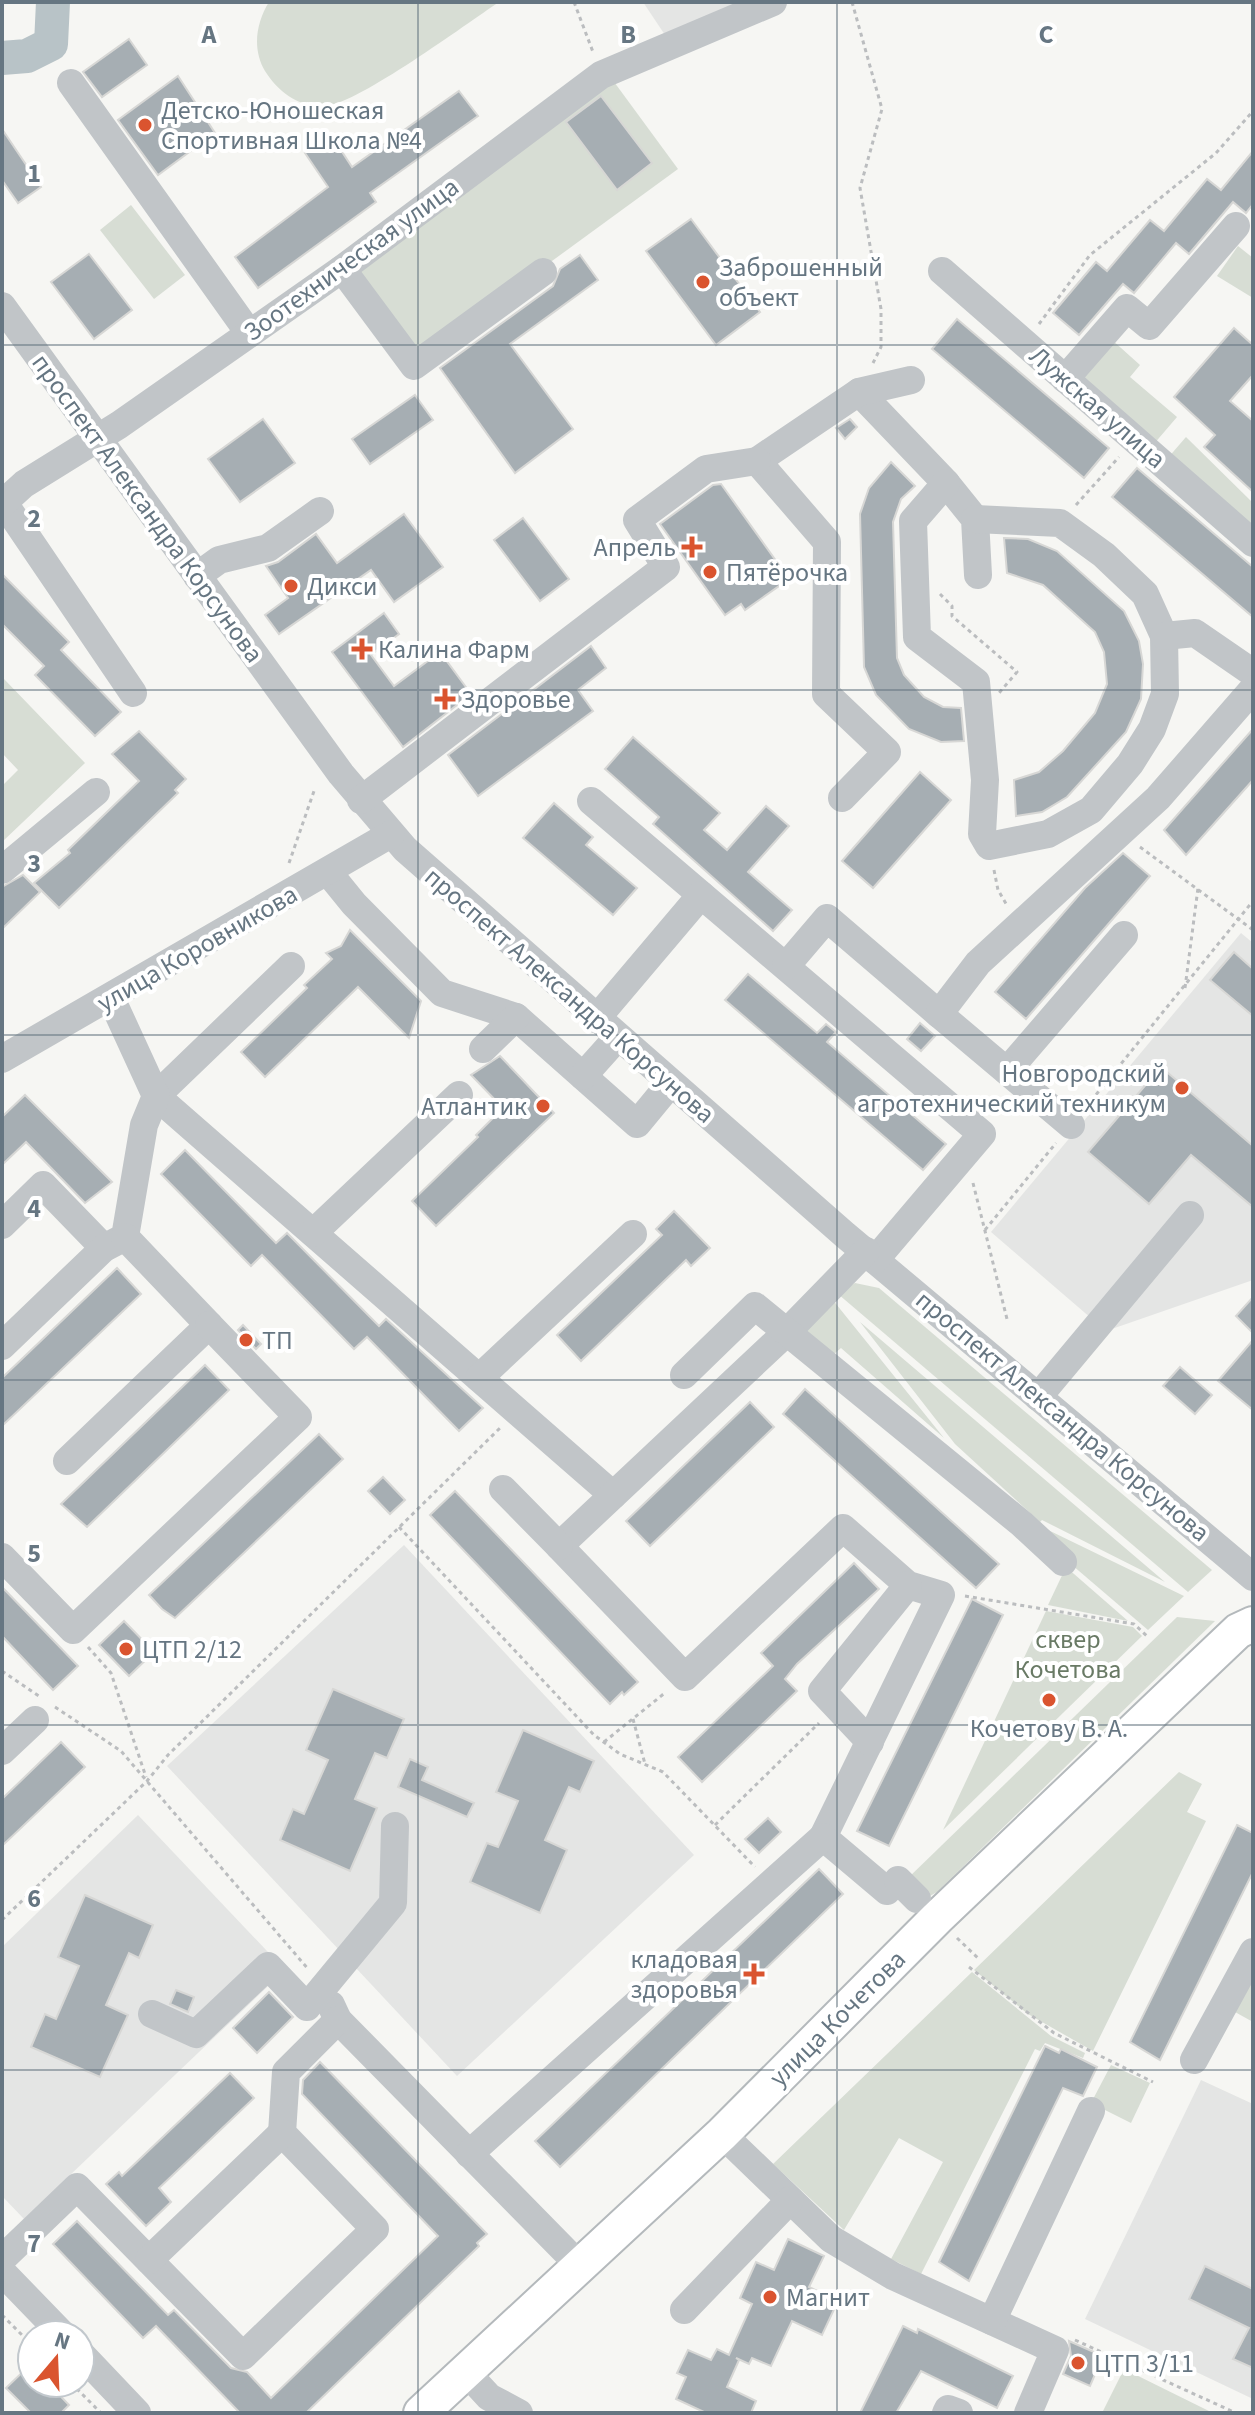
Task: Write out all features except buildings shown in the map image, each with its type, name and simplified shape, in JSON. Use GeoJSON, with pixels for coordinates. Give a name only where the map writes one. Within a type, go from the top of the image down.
{"type":"FeatureCollection","features":[{"type":"Feature","properties":{"kind":"main road","name":"улица Кочетова"},"geometry":{"type":"LineString","coordinates":[[421,2413],[578,2264],[722,2134],[948,1907],[1238,1631],[1253,1624]]}},
{"type":"Feature","properties":{"kind":"street","name":"Зоотехническая улица"},"geometry":{"type":"LineString","coordinates":[[3,502],[24,484],[98,439],[342,269],[601,75],[773,2]]}},
{"type":"Feature","properties":{"kind":"street"},"geometry":{"type":"LineString","coordinates":[[71,83],[249,333]]}},
{"type":"Feature","properties":{"kind":"street"},"geometry":{"type":"LineString","coordinates":[[1065,379],[1127,308],[1149,326],[1236,226]]}},
{"type":"Feature","properties":{"kind":"street"},"geometry":{"type":"LineString","coordinates":[[342,269],[414,366],[543,272]]}},
{"type":"Feature","properties":{"kind":"street","name":"Лужская улица"},"geometry":{"type":"LineString","coordinates":[[942,271],[1253,543]]}},
{"type":"Feature","properties":{"kind":"street","name":"проспект Александра Корсунова"},"geometry":{"type":"LineString","coordinates":[[2,306],[361,800],[391,834],[670,1084],[1253,1577]]}},
{"type":"Feature","properties":{"kind":"street"},"geometry":{"type":"LineString","coordinates":[[361,800],[666,567],[637,520],[706,469],[757,461],[859,392],[911,380]]}},
{"type":"Feature","properties":{"kind":"street"},"geometry":{"type":"LineString","coordinates":[[859,392],[946,483],[975,519],[978,575]]}},
{"type":"Feature","properties":{"kind":"street"},"geometry":{"type":"LineString","coordinates":[[757,461],[827,542],[826,694],[887,752],[842,798]]}},
{"type":"Feature","properties":{"kind":"street"},"geometry":{"type":"LineString","coordinates":[[946,483],[913,521],[917,637],[976,682],[985,780],[982,834],[989,846],[1048,834],[1091,810],[1130,764],[1152,729],[1165,694],[1164,636],[1145,594],[1104,555],[1060,523],[975,519]]}},
{"type":"Feature","properties":{"kind":"street"},"geometry":{"type":"LineString","coordinates":[[3,502],[133,693]]}},
{"type":"Feature","properties":{"kind":"street"},"geometry":{"type":"LineString","coordinates":[[197,576],[219,560],[268,548],[320,511]]}},
{"type":"Feature","properties":{"kind":"street"},"geometry":{"type":"LineString","coordinates":[[1164,636],[1195,633],[1253,673]]}},
{"type":"Feature","properties":{"kind":"street"},"geometry":{"type":"LineString","coordinates":[[939,1014],[978,963],[1158,798],[1253,689]]}},
{"type":"Feature","properties":{"kind":"street"},"geometry":{"type":"LineString","coordinates":[[2,870],[96,792]]}},
{"type":"Feature","properties":{"kind":"street"},"geometry":{"type":"LineString","coordinates":[[559,1546],[870,1256],[982,1134],[591,801]]}},
{"type":"Feature","properties":{"kind":"street","name":"улица Коровникова"},"geometry":{"type":"LineString","coordinates":[[2,1059],[391,834]]}},
{"type":"Feature","properties":{"kind":"street"},"geometry":{"type":"LineString","coordinates":[[328,872],[354,904],[442,993],[516,1017],[637,1124],[670,1084]]}},
{"type":"Feature","properties":{"kind":"street"},"geometry":{"type":"LineString","coordinates":[[596,1019],[701,895]]}},
{"type":"Feature","properties":{"kind":"street"},"geometry":{"type":"LineString","coordinates":[[786,966],[827,918],[1071,1125]]}},
{"type":"Feature","properties":{"kind":"street"},"geometry":{"type":"LineString","coordinates":[[1007,1071],[1124,935]]}},
{"type":"Feature","properties":{"kind":"street"},"geometry":{"type":"LineString","coordinates":[[2,1346],[114,1243],[144,1125],[156,1096],[291,966]]}},
{"type":"Feature","properties":{"kind":"street"},"geometry":{"type":"LineString","coordinates":[[111,998],[156,1096],[613,1495]]}},
{"type":"Feature","properties":{"kind":"street"},"geometry":{"type":"LineString","coordinates":[[483,1049],[516,1017]]}},
{"type":"Feature","properties":{"kind":"street"},"geometry":{"type":"LineString","coordinates":[[583,1076],[617,1038]]}},
{"type":"Feature","properties":{"kind":"street"},"geometry":{"type":"LineString","coordinates":[[313,1233],[459,1095]]}},
{"type":"Feature","properties":{"kind":"street"},"geometry":{"type":"LineString","coordinates":[[2,1225],[43,1185],[209,1325],[298,1417],[73,1630],[2,1557]]}},
{"type":"Feature","properties":{"kind":"street"},"geometry":{"type":"LineString","coordinates":[[1038,1397],[1190,1215]]}},
{"type":"Feature","properties":{"kind":"street"},"geometry":{"type":"LineString","coordinates":[[479,1378],[633,1234]]}},
{"type":"Feature","properties":{"kind":"street"},"geometry":{"type":"LineString","coordinates":[[684,1375],[755,1306],[1063,1562]]}},
{"type":"Feature","properties":{"kind":"street"},"geometry":{"type":"LineString","coordinates":[[67,1461],[209,1325]]}},
{"type":"Feature","properties":{"kind":"street"},"geometry":{"type":"LineString","coordinates":[[469,2154],[823,1837],[941,1595],[908,1585],[843,1528],[685,1677],[503,1489]]}},
{"type":"Feature","properties":{"kind":"street"},"geometry":{"type":"LineString","coordinates":[[870,1742],[822,1691],[908,1585]]}},
{"type":"Feature","properties":{"kind":"street"},"geometry":{"type":"LineString","coordinates":[[2,1751],[35,1720]]}},
{"type":"Feature","properties":{"kind":"street"},"geometry":{"type":"LineString","coordinates":[[152,2014],[196,2034],[268,1966],[307,2007],[393,1903],[395,1826]]}},
{"type":"Feature","properties":{"kind":"street"},"geometry":{"type":"LineString","coordinates":[[823,1837],[900,1890]]}},
{"type":"Feature","properties":{"kind":"street"},"geometry":{"type":"LineString","coordinates":[[1194,2060],[1253,1952]]}},
{"type":"Feature","properties":{"kind":"street"},"geometry":{"type":"LineString","coordinates":[[322,1986],[338,2020],[578,2264]]}},
{"type":"Feature","properties":{"kind":"street"},"geometry":{"type":"LineString","coordinates":[[149,2260],[282,2133],[286,2072],[338,2020]]}},
{"type":"Feature","properties":{"kind":"street"},"geometry":{"type":"LineString","coordinates":[[992,2321],[1091,2111]]}},
{"type":"Feature","properties":{"kind":"street"},"geometry":{"type":"LineString","coordinates":[[2,2259],[77,2187],[243,2356],[375,2229],[282,2133]]}},
{"type":"Feature","properties":{"kind":"street"},"geometry":{"type":"LineString","coordinates":[[722,2134],[831,2239],[893,2276],[1055,2350],[1028,2413]]}},
{"type":"Feature","properties":{"kind":"street"},"geometry":{"type":"LineString","coordinates":[[684,2310],[790,2200]]}},
{"type":"Feature","properties":{"kind":"street"},"geometry":{"type":"LineString","coordinates":[[8,2290],[43,2319]]}},
{"type":"Feature","properties":{"kind":"street"},"geometry":{"type":"LineString","coordinates":[[96,2370],[137,2413]]}},
{"type":"Feature","properties":{"kind":"street"},"geometry":{"type":"LineString","coordinates":[[466,2372],[489,2397],[519,2413]]}},
{"type":"Feature","properties":{"kind":"street"},"geometry":{"type":"LineString","coordinates":[[946,2413],[948,2409],[959,2413]]}},
{"type":"Feature","properties":{"kind":"path"},"geometry":{"type":"LineString","coordinates":[[574,2],[601,75]]}},
{"type":"Feature","properties":{"kind":"path"},"geometry":{"type":"LineString","coordinates":[[852,2],[882,109],[860,188],[881,309],[881,347],[859,392]]}},
{"type":"Feature","properties":{"kind":"path"},"geometry":{"type":"LineString","coordinates":[[1025,344],[1090,255],[1216,153],[1253,111]]}},
{"type":"Feature","properties":{"kind":"path"},"geometry":{"type":"LineString","coordinates":[[1060,523],[1134,440]]}},
{"type":"Feature","properties":{"kind":"path"},"geometry":{"type":"LineString","coordinates":[[915,569],[952,606],[952,616],[1017,672],[979,718]]}},
{"type":"Feature","properties":{"kind":"path"},"geometry":{"type":"LineString","coordinates":[[289,863],[314,791]]}},
{"type":"Feature","properties":{"kind":"path"},"geometry":{"type":"LineString","coordinates":[[1119,833],[1253,930]]}},
{"type":"Feature","properties":{"kind":"path"},"geometry":{"type":"LineString","coordinates":[[989,846],[998,890],[1019,924]]}},
{"type":"Feature","properties":{"kind":"path"},"geometry":{"type":"LineString","coordinates":[[1185,988],[1198,888]]}},
{"type":"Feature","properties":{"kind":"path"},"geometry":{"type":"LineString","coordinates":[[985,1230],[1253,901]]}},
{"type":"Feature","properties":{"kind":"path"},"geometry":{"type":"LineString","coordinates":[[965,1152],[1007,1319]]}},
{"type":"Feature","properties":{"kind":"path"},"geometry":{"type":"LineString","coordinates":[[2,1920],[147,1781],[168,1755],[517,1411]]}},
{"type":"Feature","properties":{"kind":"path"},"geometry":{"type":"LineString","coordinates":[[399,1527],[604,1742],[663,1772],[772,1884]]}},
{"type":"Feature","properties":{"kind":"path"},"geometry":{"type":"LineString","coordinates":[[941,1595],[984,1597],[1134,1624],[1149,1638]]}},
{"type":"Feature","properties":{"kind":"path"},"geometry":{"type":"LineString","coordinates":[[73,1630],[111,1673],[147,1781]]}},
{"type":"Feature","properties":{"kind":"path"},"geometry":{"type":"LineString","coordinates":[[2,1671],[121,1751],[322,1986]]}},
{"type":"Feature","properties":{"kind":"path"},"geometry":{"type":"LineString","coordinates":[[604,1742],[685,1677]]}},
{"type":"Feature","properties":{"kind":"path"},"geometry":{"type":"LineString","coordinates":[[715,1825],[836,1706]]}},
{"type":"Feature","properties":{"kind":"path"},"geometry":{"type":"LineString","coordinates":[[633,1719],[645,1764]]}},
{"type":"Feature","properties":{"kind":"path"},"geometry":{"type":"LineString","coordinates":[[957,1938],[978,1958]]}},
{"type":"Feature","properties":{"kind":"path"},"geometry":{"type":"LineString","coordinates":[[969,1967],[1054,2033],[1153,2082]]}},
{"type":"Feature","properties":{"kind":"path"},"geometry":{"type":"LineString","coordinates":[[1055,2350],[1062,2334],[1236,2413]]}},
{"type":"Feature","properties":{"kind":"shaded area"},"geometry":{"type":"Polygon","coordinates":[[[643,2],[739,2],[665,35],[643,2]]]}},
{"type":"Feature","properties":{"kind":"shaded area","name":"Новгородский агротехнический техникум"},"geometry":{"type":"Polygon","coordinates":[[[1241,933],[1253,943],[1253,1280],[1106,1331],[991,1232],[1241,933]]]}},
{"type":"Feature","properties":{"kind":"shaded area"},"geometry":{"type":"Polygon","coordinates":[[[404,1545],[694,1855],[457,2076],[167,1766],[404,1545]]]}},
{"type":"Feature","properties":{"kind":"shaded area"},"geometry":{"type":"Polygon","coordinates":[[[138,1815],[285,1970],[24,2219],[2,2196],[2,1947],[138,1815]]]}},
{"type":"Feature","properties":{"kind":"shaded area"},"geometry":{"type":"Polygon","coordinates":[[[1201,2080],[1253,2104],[1253,2399],[1085,2319],[1201,2080]]]}},
{"type":"Feature","properties":{"kind":"green space"},"geometry":{"type":"Polygon","coordinates":[[[269,2],[499,2],[362,92],[342,102],[317,106],[299,102],[283,92],[270,79],[261,63],[257,36],[269,2]]]}},
{"type":"Feature","properties":{"kind":"green space"},"geometry":{"type":"Polygon","coordinates":[[[609,75],[678,169],[415,361],[346,267],[609,75]]]}},
{"type":"Feature","properties":{"kind":"green space"},"geometry":{"type":"Polygon","coordinates":[[[131,205],[185,275],[154,299],[100,230],[131,205]]]}},
{"type":"Feature","properties":{"kind":"green space"},"geometry":{"type":"Polygon","coordinates":[[[1238,246],[1253,258],[1253,298],[1217,276],[1238,246]]]}},
{"type":"Feature","properties":{"kind":"green space"},"geometry":{"type":"Polygon","coordinates":[[[1111,339],[1140,365],[1130,377],[1177,417],[1153,445],[1077,378],[1111,339]]]}},
{"type":"Feature","properties":{"kind":"green space"},"geometry":{"type":"Polygon","coordinates":[[[1186,437],[1253,503],[1253,534],[1167,459],[1186,437]]]}},
{"type":"Feature","properties":{"kind":"green space"},"geometry":{"type":"Polygon","coordinates":[[[4,679],[85,763],[2,842],[2,786],[18,770],[2,753],[4,679]]]}},
{"type":"Feature","properties":{"kind":"green space"},"geometry":{"type":"Polygon","coordinates":[[[855,1283],[879,1288],[1212,1570],[1188,1592],[838,1294],[855,1283]]]}},
{"type":"Feature","properties":{"kind":"green space"},"geometry":{"type":"Polygon","coordinates":[[[832,1299],[944,1438],[841,1348],[834,1354],[805,1332],[832,1299]]]}},
{"type":"Feature","properties":{"kind":"green space"},"geometry":{"type":"Polygon","coordinates":[[[860,1322],[1165,1582],[1042,1520],[1040,1522],[955,1444],[860,1322]]]}},
{"type":"Feature","properties":{"kind":"green space"},"geometry":{"type":"Polygon","coordinates":[[[1044,1528],[1184,1596],[1148,1630],[1065,1559],[1044,1528]]]}},
{"type":"Feature","properties":{"kind":"green space"},"geometry":{"type":"Polygon","coordinates":[[[1066,1567],[1128,1621],[1048,1605],[1066,1567]]]}},
{"type":"Feature","properties":{"kind":"green space","name":"сквер Кочетова"},"geometry":{"type":"Polygon","coordinates":[[[1046,1611],[1133,1627],[1142,1636],[943,1830],[1046,1611]]]}},
{"type":"Feature","properties":{"kind":"green space"},"geometry":{"type":"Polygon","coordinates":[[[1177,1617],[1215,1621],[937,1892],[928,1897],[906,1880],[1177,1617]]]}},
{"type":"Feature","properties":{"kind":"green space"},"geometry":{"type":"Polygon","coordinates":[[[1179,1772],[1202,1784],[1187,1812],[1206,1821],[1093,2051],[1028,2014],[974,1970],[1179,1772]]]}},
{"type":"Feature","properties":{"kind":"green space"},"geometry":{"type":"Polygon","coordinates":[[[972,1972],[1051,2036],[1085,2053],[1083,2058],[1045,2043],[1040,2051],[1035,2049],[921,2274],[891,2259],[943,2162],[899,2138],[844,2230],[773,2164],[972,1972]]]}},
{"type":"Feature","properties":{"kind":"green space"},"geometry":{"type":"Polygon","coordinates":[[[1253,1976],[1253,2022],[1235,2012],[1253,1976]]]}},
{"type":"Feature","properties":{"kind":"green space"},"geometry":{"type":"Polygon","coordinates":[[[1111,2065],[1150,2083],[1131,2123],[1091,2103],[1111,2065]]]}},
{"type":"Feature","properties":{"kind":"green space"},"geometry":{"type":"Polygon","coordinates":[[[1124,2369],[1213,2413],[1102,2413],[1124,2369]]]}},
{"type":"Feature","properties":{"kind":"waterway"},"geometry":{"type":"LineString","coordinates":[[2,58],[27,56],[51,44],[53,2]]}},
{"type":"Feature","properties":{"kind":"place","name":"Детско-Юношеская Спортивная Школа №4"},"geometry":{"type":"Point","coordinates":[145,125]}},
{"type":"Feature","properties":{"kind":"place","name":"Заброшенный объект"},"geometry":{"type":"Point","coordinates":[703,282]}},
{"type":"Feature","properties":{"kind":"place","name":"Апрель"},"geometry":{"type":"Point","coordinates":[692,547]}},
{"type":"Feature","properties":{"kind":"place","name":"Пятёрочка"},"geometry":{"type":"Point","coordinates":[710,572]}},
{"type":"Feature","properties":{"kind":"place","name":"Дикси"},"geometry":{"type":"Point","coordinates":[291,586]}},
{"type":"Feature","properties":{"kind":"place","name":"Калина Фарм"},"geometry":{"type":"Point","coordinates":[362,649]}},
{"type":"Feature","properties":{"kind":"place","name":"Здоровье"},"geometry":{"type":"Point","coordinates":[445,699]}},
{"type":"Feature","properties":{"kind":"place","name":"Новгородский агротехнический техникум"},"geometry":{"type":"Point","coordinates":[1182,1088]}},
{"type":"Feature","properties":{"kind":"place","name":"Атлантик"},"geometry":{"type":"Point","coordinates":[543,1106]}},
{"type":"Feature","properties":{"kind":"place","name":"ТП"},"geometry":{"type":"Point","coordinates":[246,1340]}},
{"type":"Feature","properties":{"kind":"place","name":"ЦТП 2/12"},"geometry":{"type":"Point","coordinates":[126,1649]}},
{"type":"Feature","properties":{"kind":"place","name":"Кочетову В. А."},"geometry":{"type":"Point","coordinates":[1049,1700]}},
{"type":"Feature","properties":{"kind":"place","name":"кладовая здоровья"},"geometry":{"type":"Point","coordinates":[754,1974]}},
{"type":"Feature","properties":{"kind":"place","name":"Магнит"},"geometry":{"type":"Point","coordinates":[770,2297]}},
{"type":"Feature","properties":{"kind":"place","name":"ЦТП 3/11"},"geometry":{"type":"Point","coordinates":[1078,2363]}}]}
